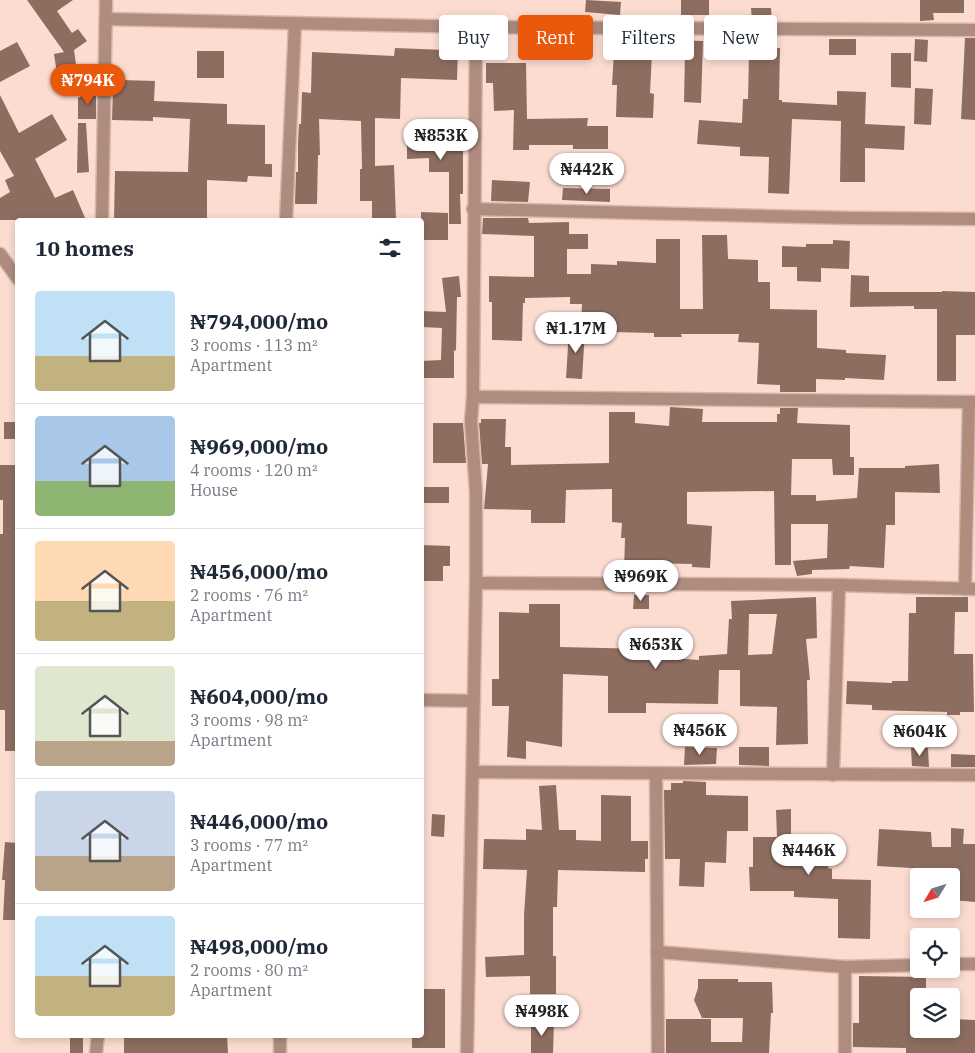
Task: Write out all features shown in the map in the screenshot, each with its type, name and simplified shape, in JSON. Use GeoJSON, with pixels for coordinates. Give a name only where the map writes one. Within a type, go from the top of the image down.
{"type":"FeatureCollection","features":[{"type":"Feature","properties":{"kind":"street"},"geometry":{"type":"LineString","coordinates":[[102,218],[106,0]]}},
{"type":"Feature","properties":{"kind":"street"},"geometry":{"type":"LineString","coordinates":[[106,19],[439,26]]}},
{"type":"Feature","properties":{"kind":"street"},"geometry":{"type":"LineString","coordinates":[[286,218],[295,24]]}},
{"type":"Feature","properties":{"kind":"street"},"geometry":{"type":"LineString","coordinates":[[508,27],[975,30]]}},
{"type":"Feature","properties":{"kind":"street"},"geometry":{"type":"LineString","coordinates":[[467,1053],[476,583],[476,492],[471,421],[473,397],[475,60]]}},
{"type":"Feature","properties":{"kind":"street"},"geometry":{"type":"LineString","coordinates":[[473,209],[975,219]]}},
{"type":"Feature","properties":{"kind":"street"},"geometry":{"type":"LineString","coordinates":[[0,254],[15,275]]}},
{"type":"Feature","properties":{"kind":"street"},"geometry":{"type":"LineString","coordinates":[[473,397],[972,402],[970,589],[476,583]]}},
{"type":"Feature","properties":{"kind":"street"},"geometry":{"type":"LineString","coordinates":[[833,775],[838,586]]}},
{"type":"Feature","properties":{"kind":"street"},"geometry":{"type":"LineString","coordinates":[[424,700],[474,701]]}},
{"type":"Feature","properties":{"kind":"street"},"geometry":{"type":"LineString","coordinates":[[473,772],[975,775]]}},
{"type":"Feature","properties":{"kind":"street"},"geometry":{"type":"LineString","coordinates":[[656,774],[658,1053]]}},
{"type":"Feature","properties":{"kind":"street"},"geometry":{"type":"LineString","coordinates":[[658,952],[845,967],[910,965]]}},
{"type":"Feature","properties":{"kind":"street"},"geometry":{"type":"LineString","coordinates":[[960,964],[975,964]]}},
{"type":"Feature","properties":{"kind":"street"},"geometry":{"type":"LineString","coordinates":[[844,1053],[845,967]]}},
{"type":"Feature","properties":{"kind":"street"},"geometry":{"type":"LineString","coordinates":[[96,1053],[98,1038]]}},
{"type":"Feature","properties":{"kind":"street"},"geometry":{"type":"LineString","coordinates":[[280,1038],[280,1053]]}},
{"type":"Feature","properties":{"kind":"building"},"geometry":{"type":"Polygon","coordinates":[[[27,0],[73,0],[57,11],[72,33],[78,29],[87,41],[74,50],[79,85],[59,87],[54,54],[64,52],[27,0]]]}},
{"type":"Feature","properties":{"kind":"building"},"geometry":{"type":"Polygon","coordinates":[[[586,0],[621,2],[620,15],[585,12],[586,0]]]}},
{"type":"Feature","properties":{"kind":"building"},"geometry":{"type":"Polygon","coordinates":[[[681,0],[709,0],[709,15],[681,15],[681,0]]]}},
{"type":"Feature","properties":{"kind":"building"},"geometry":{"type":"Polygon","coordinates":[[[920,0],[964,0],[964,13],[933,13],[934,20],[920,21],[920,0]]]}},
{"type":"Feature","properties":{"kind":"building"},"geometry":{"type":"Polygon","coordinates":[[[751,8],[771,8],[772,15],[752,15],[751,8]]]}},
{"type":"Feature","properties":{"kind":"building"},"geometry":{"type":"Polygon","coordinates":[[[965,38],[975,38],[975,120],[961,119],[965,38]]]}},
{"type":"Feature","properties":{"kind":"building"},"geometry":{"type":"Polygon","coordinates":[[[829,39],[856,39],[856,55],[829,55],[829,39]]]}},
{"type":"Feature","properties":{"kind":"building"},"geometry":{"type":"Polygon","coordinates":[[[915,39],[928,40],[927,62],[914,61],[915,39]]]}},
{"type":"Feature","properties":{"kind":"building"},"geometry":{"type":"Polygon","coordinates":[[[694,41],[703,41],[701,103],[684,102],[685,60],[694,60],[694,41]]]}},
{"type":"Feature","properties":{"kind":"building"},"geometry":{"type":"Polygon","coordinates":[[[17,42],[30,66],[0,82],[0,51],[17,42]]]}},
{"type":"Feature","properties":{"kind":"building"},"geometry":{"type":"Polygon","coordinates":[[[395,48],[439,50],[439,60],[458,60],[457,80],[401,78],[400,119],[375,118],[375,166],[394,165],[396,218],[372,218],[372,201],[360,201],[360,169],[362,169],[361,121],[319,119],[320,155],[318,155],[317,204],[295,204],[302,92],[311,93],[312,52],[394,56],[395,48]]]}},
{"type":"Feature","properties":{"kind":"building"},"geometry":{"type":"Polygon","coordinates":[[[777,48],[780,48],[779,100],[782,100],[782,102],[837,105],[837,91],[866,92],[865,124],[905,126],[904,150],[865,148],[865,182],[840,182],[841,121],[792,119],[789,194],[768,193],[769,157],[740,156],[740,147],[697,144],[699,120],[742,123],[743,99],[748,99],[749,60],[777,60],[777,48]]]}},
{"type":"Feature","properties":{"kind":"building"},"geometry":{"type":"Polygon","coordinates":[[[197,51],[224,51],[224,78],[197,78],[197,51]]]}},
{"type":"Feature","properties":{"kind":"building"},"geometry":{"type":"Polygon","coordinates":[[[891,53],[911,53],[911,88],[891,87],[891,53]]]}},
{"type":"Feature","properties":{"kind":"building"},"geometry":{"type":"Polygon","coordinates":[[[614,60],[652,60],[650,93],[654,94],[653,118],[616,117],[617,85],[612,85],[614,60]]]}},
{"type":"Feature","properties":{"kind":"building"},"geometry":{"type":"Polygon","coordinates":[[[486,63],[526,63],[527,119],[588,118],[587,126],[608,126],[608,149],[573,149],[573,145],[529,145],[529,150],[513,150],[514,110],[494,111],[493,83],[486,83],[486,63]]]}},
{"type":"Feature","properties":{"kind":"building"},"geometry":{"type":"Polygon","coordinates":[[[120,80],[155,81],[154,101],[227,104],[227,124],[265,125],[265,164],[272,164],[272,177],[248,176],[247,182],[207,180],[207,218],[114,218],[115,171],[188,172],[190,119],[153,117],[153,121],[112,120],[113,87],[120,88],[120,80]]]}},
{"type":"Feature","properties":{"kind":"building"},"geometry":{"type":"Polygon","coordinates":[[[96,88],[96,119],[78,119],[78,98],[96,88]]]}},
{"type":"Feature","properties":{"kind":"building"},"geometry":{"type":"Polygon","coordinates":[[[915,88],[933,89],[931,125],[914,124],[915,88]]]}},
{"type":"Feature","properties":{"kind":"building"},"geometry":{"type":"Polygon","coordinates":[[[0,95],[19,133],[52,114],[67,140],[35,159],[55,198],[73,190],[85,218],[15,218],[15,220],[0,220],[0,198],[10,192],[5,180],[14,176],[0,151],[0,95]]]}},
{"type":"Feature","properties":{"kind":"building"},"geometry":{"type":"Polygon","coordinates":[[[78,123],[86,123],[89,172],[77,173],[78,123]]]}},
{"type":"Feature","properties":{"kind":"building"},"geometry":{"type":"Polygon","coordinates":[[[407,130],[450,130],[450,134],[463,134],[463,194],[460,194],[461,224],[449,224],[449,172],[429,172],[429,158],[407,159],[407,130]]]}},
{"type":"Feature","properties":{"kind":"building"},"geometry":{"type":"Polygon","coordinates":[[[492,180],[530,182],[528,202],[491,201],[492,180]]]}},
{"type":"Feature","properties":{"kind":"building"},"geometry":{"type":"Polygon","coordinates":[[[563,188],[610,189],[610,202],[562,200],[563,188]]]}},
{"type":"Feature","properties":{"kind":"building"},"geometry":{"type":"Polygon","coordinates":[[[421,212],[448,213],[448,240],[424,240],[424,218],[421,218],[421,212]]]}},
{"type":"Feature","properties":{"kind":"building"},"geometry":{"type":"Polygon","coordinates":[[[483,218],[528,218],[529,223],[569,222],[569,234],[588,234],[588,249],[567,249],[567,274],[591,274],[591,264],[617,265],[617,261],[656,263],[656,239],[680,239],[680,309],[703,309],[702,235],[727,235],[728,259],[758,260],[758,282],[770,282],[770,309],[817,310],[817,348],[846,350],[846,353],[886,355],[884,380],[816,379],[816,392],[780,392],[780,385],[757,384],[759,343],[738,342],[739,334],[681,334],[682,337],[654,337],[654,333],[610,332],[610,325],[581,325],[582,304],[570,304],[570,297],[525,298],[525,303],[523,303],[522,341],[492,340],[492,302],[489,302],[489,276],[534,277],[534,236],[482,234],[483,218]]]}},
{"type":"Feature","properties":{"kind":"building"},"geometry":{"type":"Polygon","coordinates":[[[833,240],[850,241],[849,269],[821,268],[821,282],[797,281],[797,267],[782,267],[782,246],[806,247],[806,244],[833,244],[833,240]]]}},
{"type":"Feature","properties":{"kind":"building"},"geometry":{"type":"Polygon","coordinates":[[[851,275],[869,276],[869,292],[975,292],[975,335],[956,335],[956,381],[937,381],[937,309],[914,309],[914,306],[850,307],[851,275]]]}},
{"type":"Feature","properties":{"kind":"building"},"geometry":{"type":"Polygon","coordinates":[[[459,276],[461,297],[457,297],[454,378],[424,378],[424,361],[441,360],[442,328],[424,327],[424,311],[446,312],[442,278],[459,276]]]}},
{"type":"Feature","properties":{"kind":"building"},"geometry":{"type":"Polygon","coordinates":[[[569,330],[585,331],[582,379],[566,378],[569,330]]]}},
{"type":"Feature","properties":{"kind":"building"},"geometry":{"type":"Polygon","coordinates":[[[670,407],[703,409],[702,422],[777,422],[777,414],[780,414],[780,408],[798,408],[797,423],[850,425],[850,457],[854,457],[854,475],[833,475],[832,459],[792,459],[791,495],[816,495],[816,501],[857,498],[859,468],[905,468],[905,466],[939,464],[940,493],[895,492],[895,525],[886,525],[884,568],[850,566],[849,569],[812,570],[812,574],[797,576],[793,561],[827,558],[828,524],[791,524],[791,565],[775,565],[774,491],[687,492],[687,524],[712,526],[710,568],[692,567],[692,564],[642,563],[641,572],[624,571],[625,538],[621,538],[622,523],[612,522],[612,489],[566,490],[565,523],[531,523],[531,510],[484,509],[488,464],[482,464],[479,423],[481,423],[481,419],[506,419],[505,447],[511,447],[511,465],[609,463],[609,412],[635,412],[635,423],[669,426],[670,407]]]}},
{"type":"Feature","properties":{"kind":"building"},"geometry":{"type":"Polygon","coordinates":[[[4,422],[15,422],[15,439],[4,439],[4,422]]]}},
{"type":"Feature","properties":{"kind":"building"},"geometry":{"type":"Polygon","coordinates":[[[433,423],[463,423],[466,463],[433,463],[433,423]]]}},
{"type":"Feature","properties":{"kind":"building"},"geometry":{"type":"Polygon","coordinates":[[[0,465],[15,465],[15,751],[5,751],[5,710],[0,710],[0,534],[3,534],[3,500],[0,500],[0,465]]]}},
{"type":"Feature","properties":{"kind":"building"},"geometry":{"type":"Polygon","coordinates":[[[424,487],[449,487],[449,503],[424,503],[424,487]]]}},
{"type":"Feature","properties":{"kind":"building"},"geometry":{"type":"Polygon","coordinates":[[[424,545],[450,546],[450,566],[443,566],[443,581],[424,581],[424,545]]]}},
{"type":"Feature","properties":{"kind":"building"},"geometry":{"type":"Polygon","coordinates":[[[634,595],[649,595],[649,609],[633,609],[634,595]]]}},
{"type":"Feature","properties":{"kind":"building"},"geometry":{"type":"Polygon","coordinates":[[[816,597],[817,638],[806,639],[810,680],[807,680],[808,744],[776,745],[777,707],[740,706],[740,670],[719,670],[718,704],[646,703],[646,713],[608,713],[608,676],[563,674],[562,747],[526,741],[526,759],[507,757],[509,706],[492,706],[492,679],[499,679],[499,612],[529,613],[529,604],[560,604],[560,647],[647,649],[647,656],[699,660],[699,656],[727,654],[729,619],[732,619],[731,601],[816,597]],[[749,614],[748,655],[772,654],[777,614],[749,614]]]}},
{"type":"Feature","properties":{"kind":"building"},"geometry":{"type":"Polygon","coordinates":[[[916,597],[968,597],[968,612],[955,612],[954,654],[973,654],[974,712],[960,712],[960,715],[947,715],[947,712],[872,710],[872,705],[846,704],[847,681],[892,683],[892,681],[908,681],[909,613],[916,613],[916,597]]]}},
{"type":"Feature","properties":{"kind":"building"},"geometry":{"type":"Polygon","coordinates":[[[685,747],[717,748],[716,764],[684,765],[685,747]]]}},
{"type":"Feature","properties":{"kind":"building"},"geometry":{"type":"Polygon","coordinates":[[[739,747],[769,747],[769,766],[739,765],[739,747]]]}},
{"type":"Feature","properties":{"kind":"building"},"geometry":{"type":"Polygon","coordinates":[[[911,748],[928,748],[929,767],[912,766],[911,748]]]}},
{"type":"Feature","properties":{"kind":"building"},"geometry":{"type":"Polygon","coordinates":[[[951,754],[975,755],[975,767],[951,767],[951,754]]]}},
{"type":"Feature","properties":{"kind":"building"},"geometry":{"type":"Polygon","coordinates":[[[683,781],[706,782],[706,795],[748,796],[748,831],[727,831],[726,863],[705,862],[704,887],[679,886],[680,859],[665,859],[664,790],[671,790],[671,783],[683,783],[683,781]]]}},
{"type":"Feature","properties":{"kind":"building"},"geometry":{"type":"Polygon","coordinates":[[[556,785],[559,830],[576,830],[576,840],[601,841],[601,795],[631,796],[631,841],[648,841],[648,859],[645,859],[645,872],[558,870],[557,907],[553,907],[553,956],[556,956],[556,994],[530,994],[530,976],[486,977],[485,957],[524,955],[527,870],[483,869],[484,839],[526,840],[526,829],[542,830],[539,786],[556,785]]]}},
{"type":"Feature","properties":{"kind":"building"},"geometry":{"type":"Polygon","coordinates":[[[791,809],[791,835],[828,835],[828,868],[832,869],[832,879],[871,880],[870,939],[838,938],[838,899],[794,897],[794,891],[750,891],[749,867],[753,867],[753,837],[777,837],[776,810],[791,809]]]}},
{"type":"Feature","properties":{"kind":"building"},"geometry":{"type":"Polygon","coordinates":[[[432,814],[445,815],[444,837],[431,836],[432,814]]]}},
{"type":"Feature","properties":{"kind":"building"},"geometry":{"type":"Polygon","coordinates":[[[951,828],[964,829],[963,844],[975,844],[975,902],[960,901],[960,868],[877,866],[879,829],[931,832],[932,847],[951,847],[951,828]]]}},
{"type":"Feature","properties":{"kind":"building"},"geometry":{"type":"Polygon","coordinates":[[[5,842],[15,843],[15,920],[3,920],[5,880],[2,880],[5,842]]]}},
{"type":"Feature","properties":{"kind":"building"},"geometry":{"type":"Polygon","coordinates":[[[859,976],[926,978],[926,988],[910,988],[910,1038],[960,1038],[960,1019],[975,1020],[975,1053],[906,1053],[906,1048],[853,1047],[853,1023],[859,1023],[859,976]]]}},
{"type":"Feature","properties":{"kind":"building"},"geometry":{"type":"Polygon","coordinates":[[[698,979],[738,979],[738,982],[772,982],[773,1013],[771,1013],[769,1053],[666,1053],[666,1019],[711,1019],[711,1042],[742,1042],[743,1018],[702,1018],[694,1000],[698,988],[698,979]]]}},
{"type":"Feature","properties":{"kind":"building"},"geometry":{"type":"Polygon","coordinates":[[[424,989],[445,989],[445,1048],[412,1048],[412,1038],[424,1038],[424,989]]]}},
{"type":"Feature","properties":{"kind":"building"},"geometry":{"type":"Polygon","coordinates":[[[531,1022],[554,1022],[553,1053],[531,1053],[531,1022]]]}},
{"type":"Feature","properties":{"kind":"building"},"geometry":{"type":"Polygon","coordinates":[[[70,1038],[83,1038],[83,1053],[70,1053],[70,1038]]]}},
{"type":"Feature","properties":{"kind":"building"},"geometry":{"type":"Polygon","coordinates":[[[124,1038],[227,1038],[228,1053],[124,1053],[124,1038]]]}}]}
